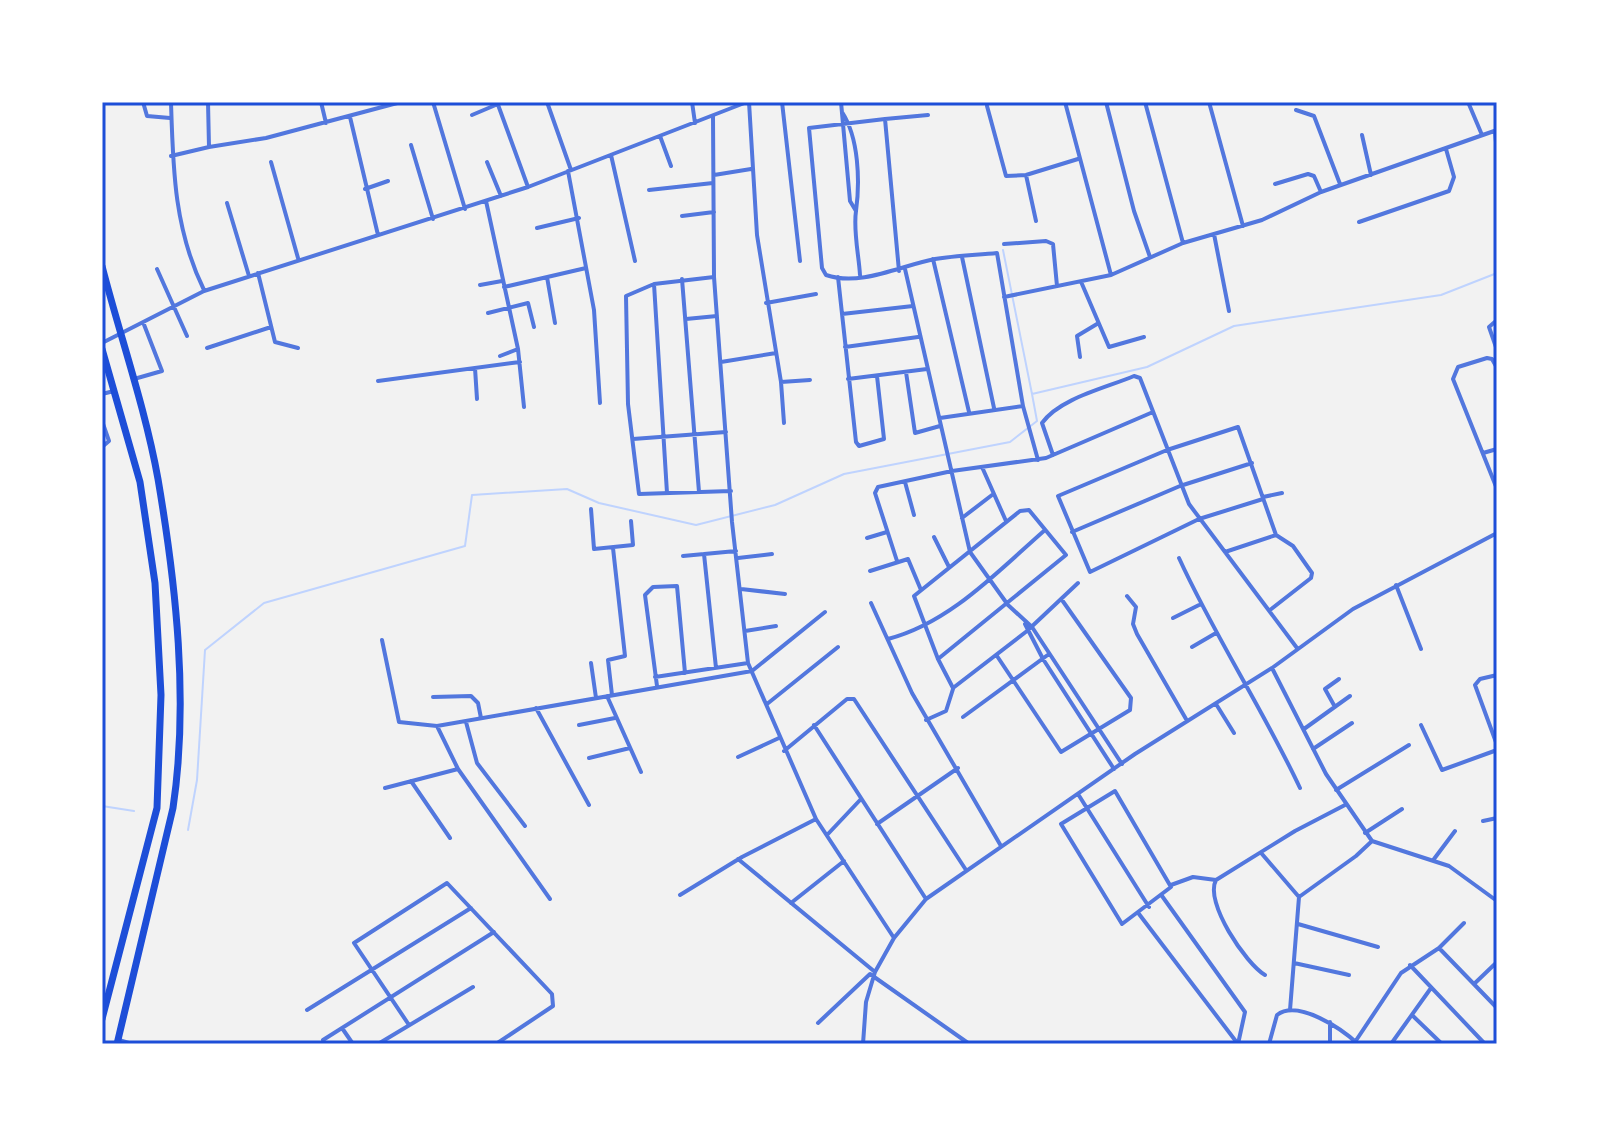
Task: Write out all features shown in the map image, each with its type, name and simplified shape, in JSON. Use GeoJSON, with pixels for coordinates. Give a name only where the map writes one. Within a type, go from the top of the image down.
{"type":"FeatureCollection","features":[{"type":"Feature","properties":{"kind":"main road"},"geometry":{"type":"LineString","coordinates":[[102,266],[157,476],[172,580],[179,694],[178,763],[166,841],[117,1042]]}},
{"type":"Feature","properties":{"kind":"main road"},"geometry":{"type":"LineString","coordinates":[[102,346],[140,482],[155,583],[161,695],[157,808],[102,1019]]}},
{"type":"Feature","properties":{"kind":"street"},"geometry":{"type":"LineString","coordinates":[[143,102],[147,116],[170,118]]}},
{"type":"Feature","properties":{"kind":"street"},"geometry":{"type":"LineString","coordinates":[[171,102],[171,156],[180,224],[204,291]]}},
{"type":"Feature","properties":{"kind":"street"},"geometry":{"type":"LineString","coordinates":[[208,102],[209,147]]}},
{"type":"Feature","properties":{"kind":"street"},"geometry":{"type":"LineString","coordinates":[[321,102],[326,123]]}},
{"type":"Feature","properties":{"kind":"street"},"geometry":{"type":"LineString","coordinates":[[171,156],[253,141],[401,102]]}},
{"type":"Feature","properties":{"kind":"street"},"geometry":{"type":"LineString","coordinates":[[433,102],[465,209]]}},
{"type":"Feature","properties":{"kind":"street"},"geometry":{"type":"LineString","coordinates":[[547,102],[569,171],[579,218],[594,310],[600,403]]}},
{"type":"Feature","properties":{"kind":"street"},"geometry":{"type":"LineString","coordinates":[[692,102],[695,123]]}},
{"type":"Feature","properties":{"kind":"street"},"geometry":{"type":"LineString","coordinates":[[102,346],[119,331],[204,291],[298,258],[465,209],[748,102],[751,169],[766,303],[781,382],[784,423]]}},
{"type":"Feature","properties":{"kind":"street"},"geometry":{"type":"LineString","coordinates":[[782,102],[800,261]]}},
{"type":"Feature","properties":{"kind":"street"},"geometry":{"type":"LineString","coordinates":[[841,102],[850,201],[856,211]]}},
{"type":"Feature","properties":{"kind":"street"},"geometry":{"type":"LineString","coordinates":[[1065,102],[1111,275]]}},
{"type":"Feature","properties":{"kind":"street"},"geometry":{"type":"LineString","coordinates":[[1106,102],[1134,211],[1150,257]]}},
{"type":"Feature","properties":{"kind":"street"},"geometry":{"type":"LineString","coordinates":[[1145,102],[1183,243]]}},
{"type":"Feature","properties":{"kind":"street"},"geometry":{"type":"LineString","coordinates":[[1209,102],[1243,226]]}},
{"type":"Feature","properties":{"kind":"street"},"geometry":{"type":"LineString","coordinates":[[1468,102],[1482,135]]}},
{"type":"Feature","properties":{"kind":"street"},"geometry":{"type":"LineString","coordinates":[[472,115],[498,103],[528,187]]}},
{"type":"Feature","properties":{"kind":"street"},"geometry":{"type":"LineString","coordinates":[[987,106],[1004,173],[1008,177],[1026,175],[1078,159]]}},
{"type":"Feature","properties":{"kind":"street"},"geometry":{"type":"LineString","coordinates":[[1296,110],[1314,116],[1340,185]]}},
{"type":"Feature","properties":{"kind":"street"},"geometry":{"type":"LineString","coordinates":[[842,112],[850,124],[856,168],[860,275]]}},
{"type":"Feature","properties":{"kind":"street"},"geometry":{"type":"LineString","coordinates":[[928,115],[809,128],[822,268],[826,275],[838,277],[902,270],[933,259],[997,253],[1009,296],[1023,406],[1037,458]]}},
{"type":"Feature","properties":{"kind":"street"},"geometry":{"type":"LineString","coordinates":[[713,116],[714,277],[732,522],[748,663],[816,819],[894,938]]}},
{"type":"Feature","properties":{"kind":"street"},"geometry":{"type":"LineString","coordinates":[[350,117],[378,235]]}},
{"type":"Feature","properties":{"kind":"street"},"geometry":{"type":"LineString","coordinates":[[885,119],[902,270],[970,552],[1008,605],[1025,624],[1032,627],[1122,764]]}},
{"type":"Feature","properties":{"kind":"street"},"geometry":{"type":"LineString","coordinates":[[1009,296],[1082,284],[1111,275],[1183,243],[1243,226],[1321,192],[1496,130],[1497,153]]}},
{"type":"Feature","properties":{"kind":"street"},"geometry":{"type":"LineString","coordinates":[[1362,135],[1371,175]]}},
{"type":"Feature","properties":{"kind":"street"},"geometry":{"type":"LineString","coordinates":[[660,136],[671,166]]}},
{"type":"Feature","properties":{"kind":"street"},"geometry":{"type":"LineString","coordinates":[[411,145],[433,219]]}},
{"type":"Feature","properties":{"kind":"street"},"geometry":{"type":"LineString","coordinates":[[1359,222],[1449,191],[1454,177],[1446,149]]}},
{"type":"Feature","properties":{"kind":"street"},"geometry":{"type":"LineString","coordinates":[[611,155],[635,261]]}},
{"type":"Feature","properties":{"kind":"street"},"geometry":{"type":"LineString","coordinates":[[271,162],[298,258]]}},
{"type":"Feature","properties":{"kind":"street"},"geometry":{"type":"LineString","coordinates":[[487,162],[501,196]]}},
{"type":"Feature","properties":{"kind":"street"},"geometry":{"type":"LineString","coordinates":[[847,168],[856,168]]}},
{"type":"Feature","properties":{"kind":"street"},"geometry":{"type":"LineString","coordinates":[[713,175],[751,169]]}},
{"type":"Feature","properties":{"kind":"street"},"geometry":{"type":"LineString","coordinates":[[1275,184],[1308,174],[1314,176],[1321,192]]}},
{"type":"Feature","properties":{"kind":"street"},"geometry":{"type":"LineString","coordinates":[[1026,175],[1036,221]]}},
{"type":"Feature","properties":{"kind":"street"},"geometry":{"type":"LineString","coordinates":[[365,189],[388,181]]}},
{"type":"Feature","properties":{"kind":"street"},"geometry":{"type":"LineString","coordinates":[[649,190],[713,183]]}},
{"type":"Feature","properties":{"kind":"street"},"geometry":{"type":"LineString","coordinates":[[486,201],[518,349],[524,407]]}},
{"type":"Feature","properties":{"kind":"street"},"geometry":{"type":"LineString","coordinates":[[227,203],[249,276]]}},
{"type":"Feature","properties":{"kind":"street"},"geometry":{"type":"LineString","coordinates":[[682,216],[714,212]]}},
{"type":"Feature","properties":{"kind":"street"},"geometry":{"type":"LineString","coordinates":[[537,228],[579,218]]}},
{"type":"Feature","properties":{"kind":"street"},"geometry":{"type":"LineString","coordinates":[[1214,234],[1229,311]]}},
{"type":"Feature","properties":{"kind":"street"},"geometry":{"type":"LineString","coordinates":[[1004,244],[1046,241],[1053,244],[1057,287]]}},
{"type":"Feature","properties":{"kind":"street"},"geometry":{"type":"LineString","coordinates":[[962,257],[994,408]]}},
{"type":"Feature","properties":{"kind":"street"},"geometry":{"type":"LineString","coordinates":[[933,259],[969,412]]}},
{"type":"Feature","properties":{"kind":"street"},"geometry":{"type":"LineString","coordinates":[[504,287],[586,268]]}},
{"type":"Feature","properties":{"kind":"street"},"geometry":{"type":"LineString","coordinates":[[157,269],[187,336]]}},
{"type":"Feature","properties":{"kind":"street"},"geometry":{"type":"LineString","coordinates":[[258,273],[275,342],[298,348]]}},
{"type":"Feature","properties":{"kind":"street"},"geometry":{"type":"LineString","coordinates":[[547,277],[555,323]]}},
{"type":"Feature","properties":{"kind":"street"},"geometry":{"type":"LineString","coordinates":[[714,277],[682,278],[654,284],[631,291],[624,299],[632,439],[637,491],[642,495],[731,491]]}},
{"type":"Feature","properties":{"kind":"street"},"geometry":{"type":"LineString","coordinates":[[838,277],[848,379],[859,446],[884,439],[877,376]]}},
{"type":"Feature","properties":{"kind":"street"},"geometry":{"type":"LineString","coordinates":[[682,278],[699,492]]}},
{"type":"Feature","properties":{"kind":"street"},"geometry":{"type":"LineString","coordinates":[[480,285],[502,281]]}},
{"type":"Feature","properties":{"kind":"street"},"geometry":{"type":"LineString","coordinates":[[654,284],[667,493]]}},
{"type":"Feature","properties":{"kind":"street"},"geometry":{"type":"LineString","coordinates":[[1082,284],[1097,324],[1111,348],[1144,337]]}},
{"type":"Feature","properties":{"kind":"street"},"geometry":{"type":"LineString","coordinates":[[766,303],[816,294]]}},
{"type":"Feature","properties":{"kind":"street"},"geometry":{"type":"LineString","coordinates":[[488,313],[530,304],[534,327]]}},
{"type":"Feature","properties":{"kind":"street"},"geometry":{"type":"LineString","coordinates":[[842,314],[913,306]]}},
{"type":"Feature","properties":{"kind":"street"},"geometry":{"type":"LineString","coordinates":[[686,319],[717,316]]}},
{"type":"Feature","properties":{"kind":"street"},"geometry":{"type":"LineString","coordinates":[[132,380],[162,371],[143,321]]}},
{"type":"Feature","properties":{"kind":"street"},"geometry":{"type":"LineString","coordinates":[[1495,321],[1489,331],[1497,350]]}},
{"type":"Feature","properties":{"kind":"street"},"geometry":{"type":"LineString","coordinates":[[1080,357],[1077,336],[1097,324]]}},
{"type":"Feature","properties":{"kind":"street"},"geometry":{"type":"LineString","coordinates":[[207,348],[271,327]]}},
{"type":"Feature","properties":{"kind":"street"},"geometry":{"type":"LineString","coordinates":[[845,347],[918,337]]}},
{"type":"Feature","properties":{"kind":"street"},"geometry":{"type":"LineString","coordinates":[[500,356],[518,349]]}},
{"type":"Feature","properties":{"kind":"street"},"geometry":{"type":"LineString","coordinates":[[721,362],[776,353]]}},
{"type":"Feature","properties":{"kind":"street"},"geometry":{"type":"LineString","coordinates":[[1497,368],[1492,359],[1487,358],[1458,367],[1453,374],[1497,489]]}},
{"type":"Feature","properties":{"kind":"street"},"geometry":{"type":"LineString","coordinates":[[378,381],[520,362]]}},
{"type":"Feature","properties":{"kind":"street"},"geometry":{"type":"LineString","coordinates":[[475,368],[477,399]]}},
{"type":"Feature","properties":{"kind":"street"},"geometry":{"type":"LineString","coordinates":[[848,379],[927,369]]}},
{"type":"Feature","properties":{"kind":"street"},"geometry":{"type":"LineString","coordinates":[[906,372],[915,433],[941,427]]}},
{"type":"Feature","properties":{"kind":"street"},"geometry":{"type":"LineString","coordinates":[[1053,455],[1042,423],[1065,405],[1134,376],[1142,381],[1180,486],[1199,519],[1297,648]]}},
{"type":"Feature","properties":{"kind":"street"},"geometry":{"type":"LineString","coordinates":[[781,382],[810,380]]}},
{"type":"Feature","properties":{"kind":"street"},"geometry":{"type":"LineString","coordinates":[[102,394],[114,391]]}},
{"type":"Feature","properties":{"kind":"street"},"geometry":{"type":"LineString","coordinates":[[940,418],[1023,406]]}},
{"type":"Feature","properties":{"kind":"street"},"geometry":{"type":"LineString","coordinates":[[897,561],[875,491],[952,469],[1053,455],[1153,412]]}},
{"type":"Feature","properties":{"kind":"street"},"geometry":{"type":"LineString","coordinates":[[102,421],[109,441],[102,447]]}},
{"type":"Feature","properties":{"kind":"street"},"geometry":{"type":"LineString","coordinates":[[1270,610],[1312,576],[1293,546],[1276,535],[1263,498],[1252,463],[1240,429],[1235,426],[1167,450],[1058,496],[1090,572],[1199,519],[1263,498],[1282,493]]}},
{"type":"Feature","properties":{"kind":"street"},"geometry":{"type":"LineString","coordinates":[[632,439],[726,432]]}},
{"type":"Feature","properties":{"kind":"street"},"geometry":{"type":"LineString","coordinates":[[1483,453],[1497,449]]}},
{"type":"Feature","properties":{"kind":"street"},"geometry":{"type":"LineString","coordinates":[[1072,532],[1180,486],[1252,463]]}},
{"type":"Feature","properties":{"kind":"street"},"geometry":{"type":"LineString","coordinates":[[982,467],[1006,521]]}},
{"type":"Feature","properties":{"kind":"street"},"geometry":{"type":"LineString","coordinates":[[905,482],[914,515]]}},
{"type":"Feature","properties":{"kind":"street"},"geometry":{"type":"LineString","coordinates":[[962,518],[992,495]]}},
{"type":"Feature","properties":{"kind":"street"},"geometry":{"type":"LineString","coordinates":[[591,509],[594,549],[633,545],[631,521]]}},
{"type":"Feature","properties":{"kind":"street"},"geometry":{"type":"LineString","coordinates":[[938,659],[1066,555],[1026,509],[1006,521],[921,590],[913,600],[938,659],[953,688]]}},
{"type":"Feature","properties":{"kind":"street"},"geometry":{"type":"LineString","coordinates":[[888,639],[925,627],[988,580],[1045,530]]}},
{"type":"Feature","properties":{"kind":"street"},"geometry":{"type":"LineString","coordinates":[[867,538],[887,532]]}},
{"type":"Feature","properties":{"kind":"street"},"geometry":{"type":"LineString","coordinates":[[863,1044],[866,1002],[875,974],[894,938],[926,899],[1186,719],[1272,668],[1353,609],[1497,533]]}},
{"type":"Feature","properties":{"kind":"street"},"geometry":{"type":"LineString","coordinates":[[1225,552],[1276,535]]}},
{"type":"Feature","properties":{"kind":"street"},"geometry":{"type":"LineString","coordinates":[[934,537],[949,567]]}},
{"type":"Feature","properties":{"kind":"street"},"geometry":{"type":"LineString","coordinates":[[613,548],[625,656],[608,660],[610,696],[641,772]]}},
{"type":"Feature","properties":{"kind":"street"},"geometry":{"type":"LineString","coordinates":[[704,554],[716,668]]}},
{"type":"Feature","properties":{"kind":"street"},"geometry":{"type":"LineString","coordinates":[[683,556],[772,554]]}},
{"type":"Feature","properties":{"kind":"street"},"geometry":{"type":"LineString","coordinates":[[1179,558],[1200,605],[1248,683],[1300,788]]}},
{"type":"Feature","properties":{"kind":"street"},"geometry":{"type":"LineString","coordinates":[[870,571],[897,561],[911,561],[921,590]]}},
{"type":"Feature","properties":{"kind":"street"},"geometry":{"type":"LineString","coordinates":[[926,720],[946,711],[953,688],[1032,627],[1078,583]]}},
{"type":"Feature","properties":{"kind":"street"},"geometry":{"type":"LineString","coordinates":[[1396,585],[1421,649]]}},
{"type":"Feature","properties":{"kind":"street"},"geometry":{"type":"LineString","coordinates":[[657,686],[645,595],[657,586],[677,586],[685,673]]}},
{"type":"Feature","properties":{"kind":"street"},"geometry":{"type":"LineString","coordinates":[[741,589],[785,594]]}},
{"type":"Feature","properties":{"kind":"street"},"geometry":{"type":"LineString","coordinates":[[1127,596],[1136,607],[1133,624],[1137,634],[1186,719]]}},
{"type":"Feature","properties":{"kind":"street"},"geometry":{"type":"LineString","coordinates":[[996,655],[1061,752],[1130,710],[1132,702],[1062,600]]}},
{"type":"Feature","properties":{"kind":"street"},"geometry":{"type":"LineString","coordinates":[[871,603],[926,720],[958,768],[1001,846]]}},
{"type":"Feature","properties":{"kind":"street"},"geometry":{"type":"LineString","coordinates":[[1173,618],[1200,605]]}},
{"type":"Feature","properties":{"kind":"street"},"geometry":{"type":"LineString","coordinates":[[382,640],[399,722],[437,726],[752,671],[825,612]]}},
{"type":"Feature","properties":{"kind":"street"},"geometry":{"type":"LineString","coordinates":[[1025,624],[1043,659],[1114,769]]}},
{"type":"Feature","properties":{"kind":"street"},"geometry":{"type":"LineString","coordinates":[[745,631],[776,626]]}},
{"type":"Feature","properties":{"kind":"street"},"geometry":{"type":"LineString","coordinates":[[1192,647],[1216,633]]}},
{"type":"Feature","properties":{"kind":"street"},"geometry":{"type":"LineString","coordinates":[[767,704],[838,647]]}},
{"type":"Feature","properties":{"kind":"street"},"geometry":{"type":"LineString","coordinates":[[963,717],[1049,654]]}},
{"type":"Feature","properties":{"kind":"street"},"geometry":{"type":"LineString","coordinates":[[591,663],[596,698]]}},
{"type":"Feature","properties":{"kind":"street"},"geometry":{"type":"LineString","coordinates":[[655,677],[748,663]]}},
{"type":"Feature","properties":{"kind":"street"},"geometry":{"type":"LineString","coordinates":[[1272,668],[1336,790],[1372,841],[1434,859],[1469,877],[1497,901]]}},
{"type":"Feature","properties":{"kind":"street"},"geometry":{"type":"LineString","coordinates":[[1421,725],[1442,770],[1497,747],[1475,685],[1480,679],[1497,675]]}},
{"type":"Feature","properties":{"kind":"street"},"geometry":{"type":"LineString","coordinates":[[1335,707],[1325,689],[1339,679]]}},
{"type":"Feature","properties":{"kind":"street"},"geometry":{"type":"LineString","coordinates":[[433,697],[471,696],[478,703],[481,718]]}},
{"type":"Feature","properties":{"kind":"street"},"geometry":{"type":"LineString","coordinates":[[1304,729],[1350,696]]}},
{"type":"Feature","properties":{"kind":"street"},"geometry":{"type":"LineString","coordinates":[[784,751],[847,699],[854,699],[966,870]]}},
{"type":"Feature","properties":{"kind":"street"},"geometry":{"type":"LineString","coordinates":[[1216,703],[1234,733]]}},
{"type":"Feature","properties":{"kind":"street"},"geometry":{"type":"LineString","coordinates":[[536,708],[589,805]]}},
{"type":"Feature","properties":{"kind":"street"},"geometry":{"type":"LineString","coordinates":[[579,725],[617,718]]}},
{"type":"Feature","properties":{"kind":"street"},"geometry":{"type":"LineString","coordinates":[[466,722],[477,763],[525,826]]}},
{"type":"Feature","properties":{"kind":"street"},"geometry":{"type":"LineString","coordinates":[[1313,749],[1352,723]]}},
{"type":"Feature","properties":{"kind":"street"},"geometry":{"type":"LineString","coordinates":[[814,725],[926,899]]}},
{"type":"Feature","properties":{"kind":"street"},"geometry":{"type":"LineString","coordinates":[[437,726],[458,769],[550,899]]}},
{"type":"Feature","properties":{"kind":"street"},"geometry":{"type":"LineString","coordinates":[[738,757],[779,738]]}},
{"type":"Feature","properties":{"kind":"street"},"geometry":{"type":"LineString","coordinates":[[1336,790],[1409,745]]}},
{"type":"Feature","properties":{"kind":"street"},"geometry":{"type":"LineString","coordinates":[[589,758],[630,748]]}},
{"type":"Feature","properties":{"kind":"street"},"geometry":{"type":"LineString","coordinates":[[877,824],[958,768]]}},
{"type":"Feature","properties":{"kind":"street"},"geometry":{"type":"LineString","coordinates":[[385,788],[458,769]]}},
{"type":"Feature","properties":{"kind":"street"},"geometry":{"type":"LineString","coordinates":[[411,781],[450,838]]}},
{"type":"Feature","properties":{"kind":"street"},"geometry":{"type":"LineString","coordinates":[[1061,824],[1117,792],[1171,885]]}},
{"type":"Feature","properties":{"kind":"street"},"geometry":{"type":"LineString","coordinates":[[1078,794],[1149,907]]}},
{"type":"Feature","properties":{"kind":"street"},"geometry":{"type":"LineString","coordinates":[[827,835],[862,799]]}},
{"type":"Feature","properties":{"kind":"street"},"geometry":{"type":"LineString","coordinates":[[1265,975],[1247,961],[1222,918],[1212,889],[1216,880],[1295,831],[1345,805]]}},
{"type":"Feature","properties":{"kind":"street"},"geometry":{"type":"LineString","coordinates":[[1365,833],[1402,809]]}},
{"type":"Feature","properties":{"kind":"street"},"geometry":{"type":"LineString","coordinates":[[1053,812],[1117,922],[1122,924],[1139,914],[1171,885],[1193,877],[1216,880]]}},
{"type":"Feature","properties":{"kind":"street"},"geometry":{"type":"LineString","coordinates":[[1483,821],[1497,818]]}},
{"type":"Feature","properties":{"kind":"street"},"geometry":{"type":"LineString","coordinates":[[680,895],[738,859],[816,819]]}},
{"type":"Feature","properties":{"kind":"street"},"geometry":{"type":"LineString","coordinates":[[1434,859],[1455,831]]}},
{"type":"Feature","properties":{"kind":"street"},"geometry":{"type":"LineString","coordinates":[[1299,897],[1372,841]]}},
{"type":"Feature","properties":{"kind":"street"},"geometry":{"type":"LineString","coordinates":[[1262,854],[1299,897],[1290,1010]]}},
{"type":"Feature","properties":{"kind":"street"},"geometry":{"type":"LineString","coordinates":[[738,859],[875,974],[968,1043]]}},
{"type":"Feature","properties":{"kind":"street"},"geometry":{"type":"LineString","coordinates":[[791,903],[844,861]]}},
{"type":"Feature","properties":{"kind":"street"},"geometry":{"type":"LineString","coordinates":[[409,1025],[354,943],[446,883],[552,994],[553,1006],[496,1044]]}},
{"type":"Feature","properties":{"kind":"street"},"geometry":{"type":"LineString","coordinates":[[1162,896],[1245,1012],[1238,1044]]}},
{"type":"Feature","properties":{"kind":"street"},"geometry":{"type":"LineString","coordinates":[[307,1010],[471,908]]}},
{"type":"Feature","properties":{"kind":"street"},"geometry":{"type":"LineString","coordinates":[[1139,914],[1238,1044]]}},
{"type":"Feature","properties":{"kind":"street"},"geometry":{"type":"LineString","coordinates":[[1269,1044],[1277,1015],[1290,1010],[1330,1021],[1356,1043],[1410,965],[1439,948],[1464,923]]}},
{"type":"Feature","properties":{"kind":"street"},"geometry":{"type":"LineString","coordinates":[[1298,924],[1378,947]]}},
{"type":"Feature","properties":{"kind":"street"},"geometry":{"type":"LineString","coordinates":[[323,1040],[494,932]]}},
{"type":"Feature","properties":{"kind":"street"},"geometry":{"type":"LineString","coordinates":[[1439,948],[1497,1008]]}},
{"type":"Feature","properties":{"kind":"street"},"geometry":{"type":"LineString","coordinates":[[1474,984],[1497,962]]}},
{"type":"Feature","properties":{"kind":"street"},"geometry":{"type":"LineString","coordinates":[[1294,963],[1349,975]]}},
{"type":"Feature","properties":{"kind":"street"},"geometry":{"type":"LineString","coordinates":[[1410,965],[1485,1044]]}},
{"type":"Feature","properties":{"kind":"street"},"geometry":{"type":"LineString","coordinates":[[818,1023],[864,977],[875,974]]}},
{"type":"Feature","properties":{"kind":"street"},"geometry":{"type":"LineString","coordinates":[[378,1044],[473,987]]}},
{"type":"Feature","properties":{"kind":"street"},"geometry":{"type":"LineString","coordinates":[[1395,1043],[1431,988]]}},
{"type":"Feature","properties":{"kind":"street"},"geometry":{"type":"LineString","coordinates":[[1413,1016],[1442,1044]]}},
{"type":"Feature","properties":{"kind":"street"},"geometry":{"type":"LineString","coordinates":[[1330,1021],[1330,1044]]}},
{"type":"Feature","properties":{"kind":"street"},"geometry":{"type":"LineString","coordinates":[[342,1028],[353,1044]]}},
{"type":"Feature","properties":{"kind":"street"},"geometry":{"type":"LineString","coordinates":[[1343,1044],[1350,1036]]}},
{"type":"Feature","properties":{"kind":"street"},"geometry":{"type":"LineString","coordinates":[[117,1042],[132,1044]]}},
{"type":"Feature","properties":{"kind":"waterway"},"geometry":{"type":"LineString","coordinates":[[1003,250],[1032,394]]}},
{"type":"Feature","properties":{"kind":"waterway"},"geometry":{"type":"LineString","coordinates":[[188,830],[197,780],[205,650],[264,603],[465,546],[472,495],[567,489],[599,503],[696,525],[775,505],[844,474],[1010,442],[1037,421],[1032,394],[1147,367],[1234,326],[1441,295],[1497,273]]}},
{"type":"Feature","properties":{"kind":"waterway"},"geometry":{"type":"LineString","coordinates":[[102,806],[134,811]]}}]}
